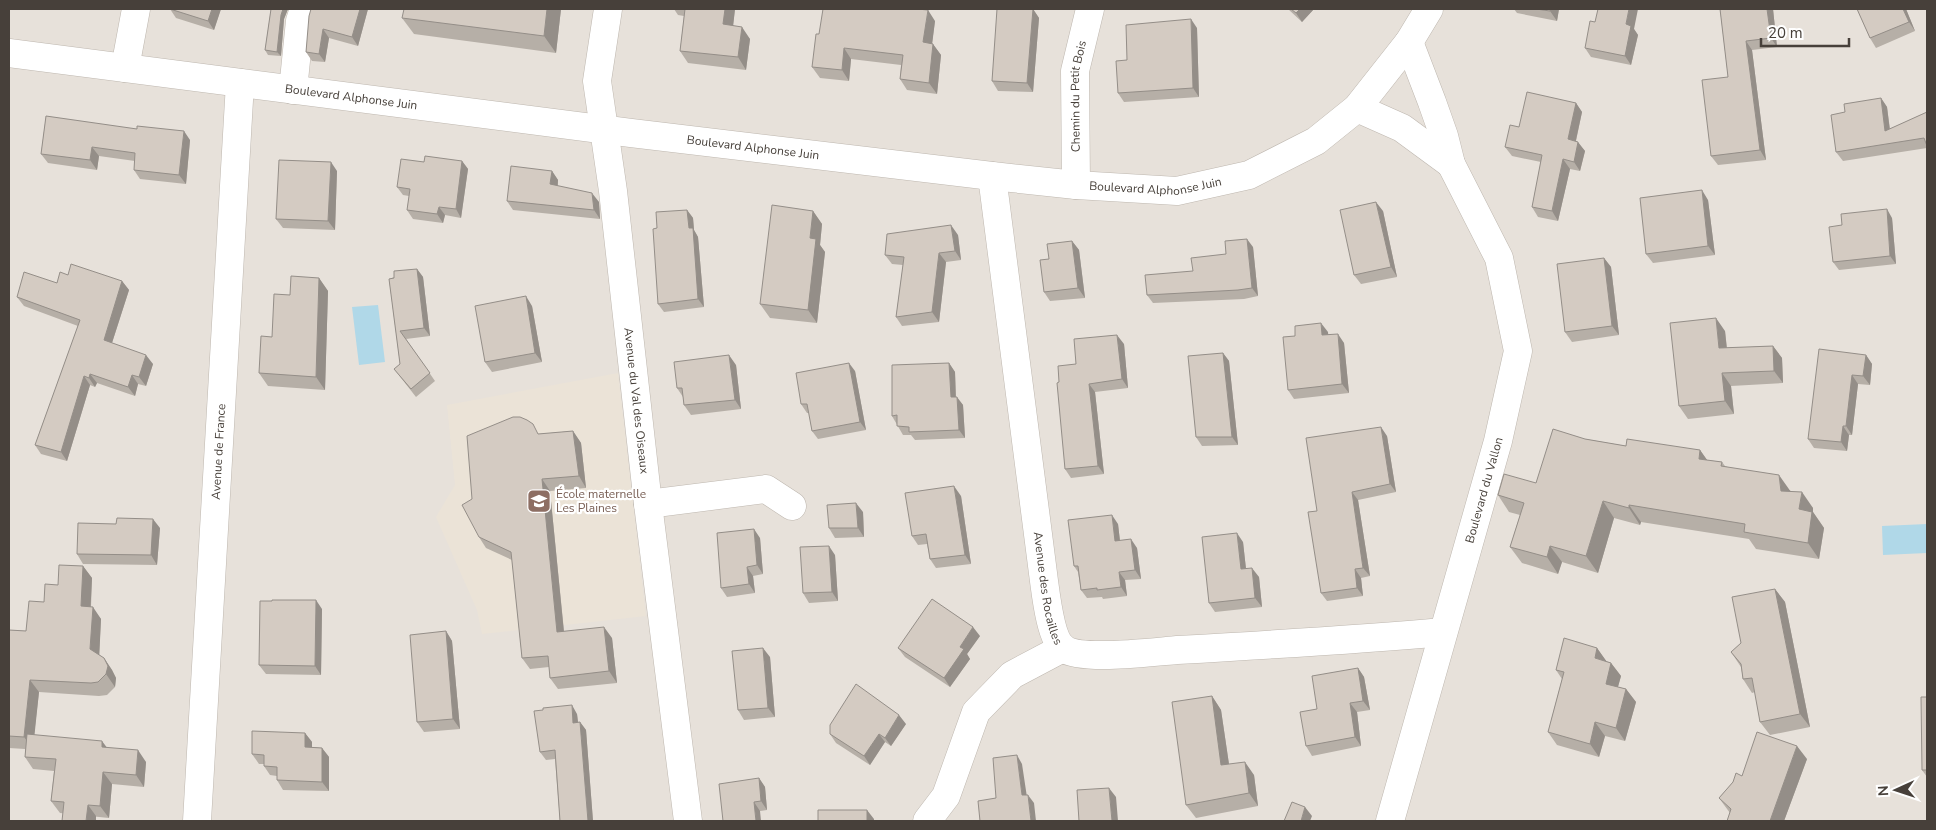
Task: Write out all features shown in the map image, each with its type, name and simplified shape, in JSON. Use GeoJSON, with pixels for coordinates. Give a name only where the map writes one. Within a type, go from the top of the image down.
{"type":"FeatureCollection","features":[{"type":"Feature","properties":{"kind":"street"},"geometry":{"type":"LineString","coordinates":[[125,68],[136,9]]}},
{"type":"Feature","properties":{"kind":"street"},"geometry":{"type":"LineString","coordinates":[[292,90],[300,20],[304,9]]}},
{"type":"Feature","properties":{"kind":"street","name":"Avenue du Val des Oiseaux"},"geometry":{"type":"LineString","coordinates":[[608,9],[597,81],[688,821]]}},
{"type":"Feature","properties":{"kind":"street","name":"Chemin du Petit Bois"},"geometry":{"type":"LineString","coordinates":[[1076,185],[1075,71],[1090,9]]}},
{"type":"Feature","properties":{"kind":"street","name":"Boulevard Alphonse Juin"},"geometry":{"type":"LineString","coordinates":[[9,53],[604,130],[992,176],[1076,185],[1177,191],[1249,175],[1316,141],[1357,108],[1409,42],[1430,9]]}},
{"type":"Feature","properties":{"kind":"street","name":"Boulevard du Vallon"},"geometry":{"type":"LineString","coordinates":[[1390,821],[1498,441],[1518,350],[1499,258],[1451,164],[1444,136],[1409,42]]}},
{"type":"Feature","properties":{"kind":"street","name":"Avenue de France"},"geometry":{"type":"LineString","coordinates":[[197,821],[240,83]]}},
{"type":"Feature","properties":{"kind":"street","name":"Boulevard du Vallon"},"geometry":{"type":"LineString","coordinates":[[1357,108],[1402,128],[1451,164]]}},
{"type":"Feature","properties":{"kind":"street","name":"Avenue des Rocailles"},"geometry":{"type":"LineString","coordinates":[[992,176],[1044,581],[1052,630],[1063,648],[1079,655],[1330,642],[1444,632]]}},
{"type":"Feature","properties":{"kind":"street"},"geometry":{"type":"LineString","coordinates":[[648,504],[766,489],[792,506]]}},
{"type":"Feature","properties":{"kind":"street"},"geometry":{"type":"LineString","coordinates":[[927,821],[946,796],[976,712],[1012,676],[1063,648]]}},
{"type":"Feature","properties":{"kind":"shaded area"},"geometry":{"type":"Polygon","coordinates":[[[9,9],[1927,9],[1927,821],[9,821],[9,9]]]}},
{"type":"Feature","properties":{"kind":"shaded area","name":"École maternelle Les Plaines"},"geometry":{"type":"Polygon","coordinates":[[[618,373],[646,616],[482,634],[477,610],[436,517],[455,485],[447,405],[618,373]]]}},
{"type":"Feature","properties":{"kind":"water"},"geometry":{"type":"Polygon","coordinates":[[[378,305],[385,362],[359,365],[352,307],[378,305]]]}},
{"type":"Feature","properties":{"kind":"water"},"geometry":{"type":"Polygon","coordinates":[[[1927,524],[1927,553],[1883,555],[1882,526],[1927,524]]]}},
{"type":"Feature","properties":{"kind":"building"},"geometry":{"type":"Polygon","coordinates":[[[170,9],[212,9],[208,21],[170,9]]]}},
{"type":"Feature","properties":{"kind":"building"},"geometry":{"type":"Polygon","coordinates":[[[271,9],[283,9],[277,52],[265,50],[271,9]]]}},
{"type":"Feature","properties":{"kind":"building"},"geometry":{"type":"Polygon","coordinates":[[[311,9],[360,9],[352,37],[323,29],[319,54],[306,52],[311,9]]]}},
{"type":"Feature","properties":{"kind":"building"},"geometry":{"type":"Polygon","coordinates":[[[404,9],[547,9],[544,36],[402,18],[404,9]]]}},
{"type":"Feature","properties":{"kind":"building"},"geometry":{"type":"Polygon","coordinates":[[[685,9],[725,9],[723,24],[742,27],[738,57],[680,51],[685,9]]]}},
{"type":"Feature","properties":{"kind":"building"},"geometry":{"type":"Polygon","coordinates":[[[823,9],[928,10],[923,42],[933,44],[929,83],[900,79],[903,55],[844,48],[842,70],[812,67],[816,34],[819,34],[823,9]]]}},
{"type":"Feature","properties":{"kind":"building"},"geometry":{"type":"Polygon","coordinates":[[[997,9],[1033,9],[1027,83],[992,81],[997,9]]]}},
{"type":"Feature","properties":{"kind":"building"},"geometry":{"type":"Polygon","coordinates":[[[1291,9],[1300,9],[1296,13],[1291,9]]]}},
{"type":"Feature","properties":{"kind":"building"},"geometry":{"type":"Polygon","coordinates":[[[1598,9],[1629,9],[1626,24],[1631,26],[1625,56],[1585,48],[1590,21],[1595,22],[1598,9]]]}},
{"type":"Feature","properties":{"kind":"building"},"geometry":{"type":"Polygon","coordinates":[[[1720,9],[1767,9],[1771,38],[1746,41],[1760,150],[1711,156],[1702,80],[1728,77],[1720,9]]]}},
{"type":"Feature","properties":{"kind":"building"},"geometry":{"type":"Polygon","coordinates":[[[1857,9],[1903,9],[1909,22],[1870,38],[1857,9]]]}},
{"type":"Feature","properties":{"kind":"building"},"geometry":{"type":"Polygon","coordinates":[[[1191,19],[1193,88],[1118,93],[1116,61],[1127,60],[1126,25],[1191,19]]]}},
{"type":"Feature","properties":{"kind":"building"},"geometry":{"type":"Polygon","coordinates":[[[1527,92],[1576,103],[1568,139],[1578,142],[1574,162],[1563,159],[1552,211],[1532,207],[1542,155],[1505,147],[1510,125],[1519,127],[1527,92]]]}},
{"type":"Feature","properties":{"kind":"building"},"geometry":{"type":"Polygon","coordinates":[[[1881,98],[1885,131],[1927,112],[1927,146],[1924,138],[1836,152],[1831,115],[1845,112],[1844,104],[1881,98]]]}},
{"type":"Feature","properties":{"kind":"building"},"geometry":{"type":"Polygon","coordinates":[[[46,116],[137,129],[137,126],[184,131],[179,175],[134,170],[135,153],[92,147],[90,160],[41,154],[46,116]]]}},
{"type":"Feature","properties":{"kind":"building"},"geometry":{"type":"Polygon","coordinates":[[[425,156],[462,161],[456,209],[439,207],[437,214],[407,210],[410,189],[397,187],[401,159],[424,162],[425,156]]]}},
{"type":"Feature","properties":{"kind":"building"},"geometry":{"type":"Polygon","coordinates":[[[279,160],[331,162],[328,221],[276,219],[279,160]]]}},
{"type":"Feature","properties":{"kind":"building"},"geometry":{"type":"Polygon","coordinates":[[[511,166],[552,171],[550,184],[592,193],[594,210],[507,201],[511,166]]]}},
{"type":"Feature","properties":{"kind":"building"},"geometry":{"type":"Polygon","coordinates":[[[1702,190],[1708,246],[1646,254],[1640,198],[1702,190]]]}},
{"type":"Feature","properties":{"kind":"building"},"geometry":{"type":"Polygon","coordinates":[[[1376,202],[1391,267],[1354,275],[1340,210],[1376,202]]]}},
{"type":"Feature","properties":{"kind":"building"},"geometry":{"type":"Polygon","coordinates":[[[772,205],[813,211],[810,238],[816,239],[808,310],[760,304],[772,205]]]}},
{"type":"Feature","properties":{"kind":"building"},"geometry":{"type":"Polygon","coordinates":[[[1887,209],[1890,256],[1833,262],[1829,227],[1842,225],[1841,214],[1887,209]]]}},
{"type":"Feature","properties":{"kind":"building"},"geometry":{"type":"Polygon","coordinates":[[[687,210],[689,228],[693,228],[698,299],[658,304],[653,229],[657,228],[656,212],[687,210]]]}},
{"type":"Feature","properties":{"kind":"building"},"geometry":{"type":"Polygon","coordinates":[[[951,225],[955,251],[939,253],[932,312],[896,317],[904,257],[885,255],[887,234],[951,225]]]}},
{"type":"Feature","properties":{"kind":"building"},"geometry":{"type":"Polygon","coordinates":[[[1247,239],[1252,288],[1147,295],[1145,275],[1193,271],[1191,258],[1226,254],[1225,241],[1247,239]]]}},
{"type":"Feature","properties":{"kind":"building"},"geometry":{"type":"Polygon","coordinates":[[[1072,241],[1078,288],[1044,292],[1040,260],[1049,259],[1047,244],[1072,241]]]}},
{"type":"Feature","properties":{"kind":"building"},"geometry":{"type":"Polygon","coordinates":[[[1604,258],[1612,326],[1565,332],[1557,264],[1604,258]]]}},
{"type":"Feature","properties":{"kind":"building"},"geometry":{"type":"Polygon","coordinates":[[[71,264],[122,281],[104,340],[146,355],[139,377],[132,375],[128,387],[90,374],[89,378],[84,376],[61,452],[35,445],[80,320],[17,297],[24,272],[57,283],[60,272],[68,275],[71,264]]]}},
{"type":"Feature","properties":{"kind":"building"},"geometry":{"type":"Polygon","coordinates":[[[417,269],[424,328],[400,331],[430,373],[411,389],[394,369],[400,364],[389,279],[394,278],[394,271],[417,269]]]}},
{"type":"Feature","properties":{"kind":"building"},"geometry":{"type":"Polygon","coordinates":[[[291,276],[319,278],[316,377],[259,373],[261,336],[272,337],[274,294],[290,295],[291,276]]]}},
{"type":"Feature","properties":{"kind":"building"},"geometry":{"type":"Polygon","coordinates":[[[526,296],[535,353],[485,362],[475,306],[526,296]]]}},
{"type":"Feature","properties":{"kind":"building"},"geometry":{"type":"Polygon","coordinates":[[[1716,318],[1719,348],[1773,346],[1774,371],[1722,373],[1725,401],[1679,406],[1670,323],[1716,318]]]}},
{"type":"Feature","properties":{"kind":"building"},"geometry":{"type":"Polygon","coordinates":[[[1321,323],[1322,335],[1338,334],[1342,384],[1288,390],[1283,337],[1295,336],[1295,326],[1321,323]]]}},
{"type":"Feature","properties":{"kind":"building"},"geometry":{"type":"Polygon","coordinates":[[[1117,335],[1122,379],[1089,384],[1098,466],[1065,469],[1057,383],[1059,382],[1058,366],[1076,364],[1074,339],[1117,335]]]}},
{"type":"Feature","properties":{"kind":"building"},"geometry":{"type":"Polygon","coordinates":[[[1819,349],[1866,355],[1863,376],[1852,375],[1846,426],[1843,426],[1841,442],[1808,439],[1819,349]]]}},
{"type":"Feature","properties":{"kind":"building"},"geometry":{"type":"Polygon","coordinates":[[[1223,353],[1232,437],[1196,437],[1188,356],[1223,353]]]}},
{"type":"Feature","properties":{"kind":"building"},"geometry":{"type":"Polygon","coordinates":[[[729,355],[735,400],[684,405],[682,388],[677,388],[674,362],[729,355]]]}},
{"type":"Feature","properties":{"kind":"building"},"geometry":{"type":"Polygon","coordinates":[[[849,363],[860,422],[812,431],[807,404],[801,404],[796,373],[849,363]]]}},
{"type":"Feature","properties":{"kind":"building"},"geometry":{"type":"Polygon","coordinates":[[[949,363],[951,397],[957,397],[959,430],[909,432],[909,427],[897,426],[897,415],[892,416],[892,365],[949,363]]]}},
{"type":"Feature","properties":{"kind":"building"},"geometry":{"type":"Polygon","coordinates":[[[513,417],[520,417],[533,424],[538,434],[573,431],[579,476],[542,479],[557,632],[604,627],[609,671],[550,678],[548,656],[522,658],[511,552],[479,537],[462,505],[472,499],[467,436],[513,417]]]}},
{"type":"Feature","properties":{"kind":"building"},"geometry":{"type":"Polygon","coordinates":[[[1381,427],[1390,484],[1352,492],[1363,568],[1355,569],[1357,588],[1321,593],[1308,512],[1317,511],[1306,438],[1381,427]]]}},
{"type":"Feature","properties":{"kind":"building"},"geometry":{"type":"Polygon","coordinates":[[[1553,429],[1585,439],[1626,446],[1627,439],[1700,450],[1699,459],[1722,462],[1721,466],[1779,475],[1781,491],[1802,492],[1799,509],[1812,512],[1808,543],[1744,532],[1745,524],[1629,505],[1629,508],[1603,501],[1586,556],[1550,546],[1547,557],[1510,547],[1524,503],[1498,495],[1504,474],[1536,483],[1553,429]]]}},
{"type":"Feature","properties":{"kind":"building"},"geometry":{"type":"Polygon","coordinates":[[[954,486],[965,555],[930,559],[926,534],[912,536],[905,493],[954,486]]]}},
{"type":"Feature","properties":{"kind":"building"},"geometry":{"type":"Polygon","coordinates":[[[856,503],[858,528],[829,528],[827,505],[856,503]]]}},
{"type":"Feature","properties":{"kind":"building"},"geometry":{"type":"Polygon","coordinates":[[[1112,515],[1115,541],[1131,539],[1135,570],[1119,572],[1121,587],[1081,590],[1078,566],[1074,566],[1068,520],[1112,515]]]}},
{"type":"Feature","properties":{"kind":"building"},"geometry":{"type":"Polygon","coordinates":[[[117,518],[153,519],[151,555],[77,554],[78,523],[116,524],[117,518]]]}},
{"type":"Feature","properties":{"kind":"building"},"geometry":{"type":"Polygon","coordinates":[[[754,529],[757,565],[747,567],[749,584],[721,588],[717,533],[754,529]]]}},
{"type":"Feature","properties":{"kind":"building"},"geometry":{"type":"Polygon","coordinates":[[[1237,533],[1241,569],[1252,568],[1255,598],[1209,603],[1202,537],[1237,533]]]}},
{"type":"Feature","properties":{"kind":"building"},"geometry":{"type":"Polygon","coordinates":[[[829,546],[832,592],[803,593],[800,547],[829,546]]]}},
{"type":"Feature","properties":{"kind":"building"},"geometry":{"type":"Polygon","coordinates":[[[59,565],[83,566],[81,606],[93,607],[90,649],[104,658],[108,666],[106,674],[98,682],[91,683],[30,680],[24,737],[9,736],[9,630],[26,631],[29,601],[44,602],[45,584],[58,585],[59,565]]]}},
{"type":"Feature","properties":{"kind":"building"},"geometry":{"type":"Polygon","coordinates":[[[1775,589],[1800,714],[1760,722],[1752,678],[1743,679],[1741,664],[1731,652],[1741,643],[1732,597],[1775,589]]]}},
{"type":"Feature","properties":{"kind":"building"},"geometry":{"type":"Polygon","coordinates":[[[932,599],[973,627],[960,647],[964,649],[944,678],[898,648],[932,599]]]}},
{"type":"Feature","properties":{"kind":"building"},"geometry":{"type":"Polygon","coordinates":[[[316,600],[315,666],[259,665],[260,601],[316,600]]]}},
{"type":"Feature","properties":{"kind":"building"},"geometry":{"type":"Polygon","coordinates":[[[446,631],[453,719],[417,722],[410,635],[446,631]]]}},
{"type":"Feature","properties":{"kind":"building"},"geometry":{"type":"Polygon","coordinates":[[[1564,638],[1597,648],[1595,658],[1611,663],[1606,684],[1626,689],[1616,728],[1595,722],[1590,744],[1548,732],[1564,672],[1556,670],[1564,638]]]}},
{"type":"Feature","properties":{"kind":"building"},"geometry":{"type":"Polygon","coordinates":[[[763,648],[768,708],[738,710],[732,651],[763,648]]]}},
{"type":"Feature","properties":{"kind":"building"},"geometry":{"type":"Polygon","coordinates":[[[1358,668],[1363,701],[1350,703],[1355,737],[1306,746],[1300,712],[1317,709],[1312,676],[1358,668]]]}},
{"type":"Feature","properties":{"kind":"building"},"geometry":{"type":"Polygon","coordinates":[[[856,684],[899,715],[885,738],[879,734],[864,756],[830,734],[830,725],[856,684]]]}},
{"type":"Feature","properties":{"kind":"building"},"geometry":{"type":"Polygon","coordinates":[[[1212,696],[1221,765],[1245,762],[1249,793],[1186,805],[1172,702],[1212,696]]]}},
{"type":"Feature","properties":{"kind":"building"},"geometry":{"type":"Polygon","coordinates":[[[1921,697],[1927,697],[1927,770],[1922,770],[1921,697]]]}},
{"type":"Feature","properties":{"kind":"building"},"geometry":{"type":"Polygon","coordinates":[[[572,705],[573,723],[580,722],[588,821],[560,821],[555,750],[540,752],[534,711],[543,710],[543,708],[572,705]]]}},
{"type":"Feature","properties":{"kind":"building"},"geometry":{"type":"Polygon","coordinates":[[[252,731],[305,733],[305,747],[322,748],[322,782],[277,780],[277,767],[264,766],[264,755],[252,754],[252,731]]]}},
{"type":"Feature","properties":{"kind":"building"},"geometry":{"type":"Polygon","coordinates":[[[1757,732],[1797,746],[1770,821],[1727,821],[1731,809],[1719,798],[1733,782],[1736,773],[1742,776],[1757,732]]]}},
{"type":"Feature","properties":{"kind":"building"},"geometry":{"type":"Polygon","coordinates":[[[27,734],[102,741],[102,747],[138,750],[136,775],[103,772],[100,806],[88,805],[86,821],[62,821],[64,802],[51,801],[56,759],[25,757],[27,734]]]}},
{"type":"Feature","properties":{"kind":"building"},"geometry":{"type":"Polygon","coordinates":[[[1017,755],[1022,795],[1028,795],[1031,821],[980,821],[978,801],[996,798],[993,758],[1017,755]]]}},
{"type":"Feature","properties":{"kind":"building"},"geometry":{"type":"Polygon","coordinates":[[[759,778],[761,801],[754,802],[756,821],[723,821],[719,784],[759,778]]]}},
{"type":"Feature","properties":{"kind":"building"},"geometry":{"type":"Polygon","coordinates":[[[1109,788],[1112,821],[1079,821],[1077,790],[1109,788]]]}},
{"type":"Feature","properties":{"kind":"building"},"geometry":{"type":"Polygon","coordinates":[[[1292,802],[1305,807],[1301,821],[1284,821],[1292,802]]]}},
{"type":"Feature","properties":{"kind":"building"},"geometry":{"type":"Polygon","coordinates":[[[818,810],[867,810],[867,821],[818,821],[818,810]]]}},
{"type":"Feature","properties":{"kind":"place","name":"École maternelle Les Plaines"},"geometry":{"type":"Point","coordinates":[539,501]}}]}
